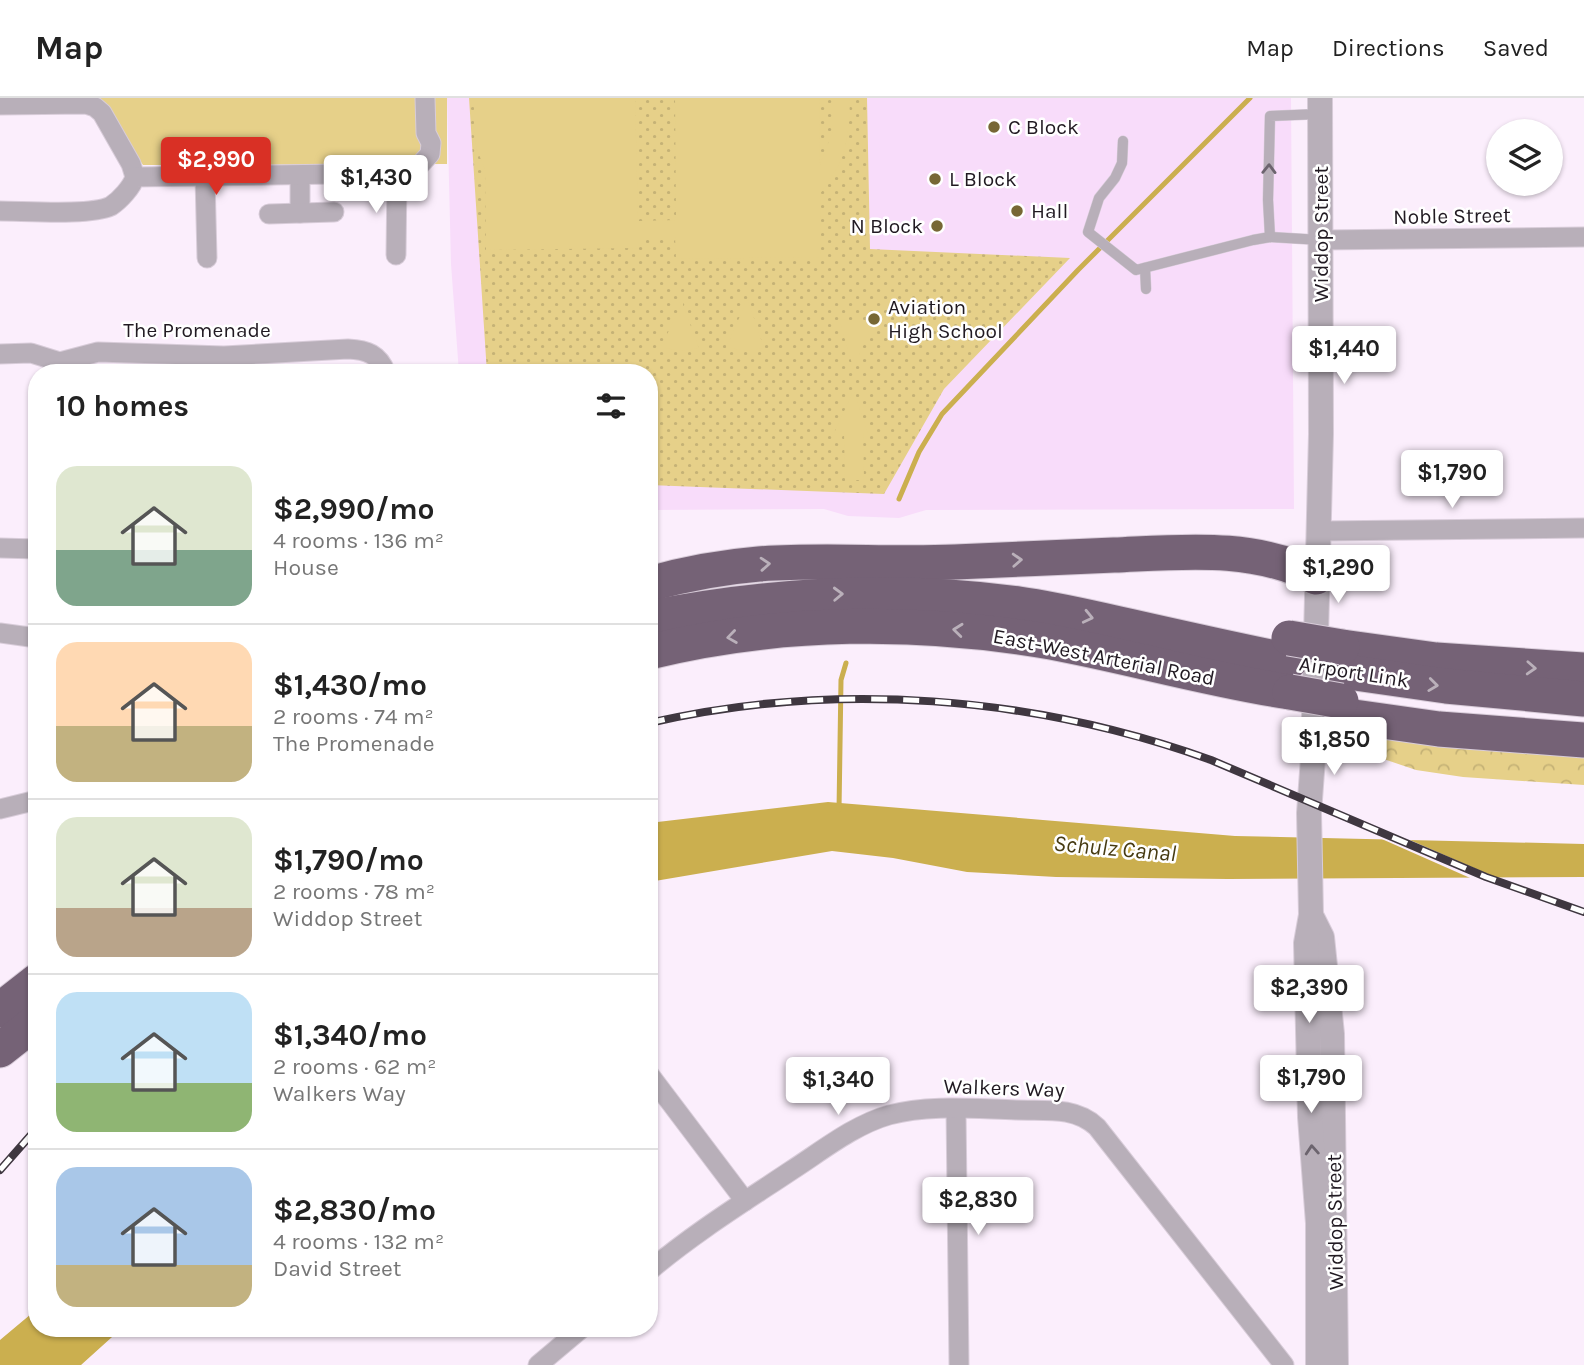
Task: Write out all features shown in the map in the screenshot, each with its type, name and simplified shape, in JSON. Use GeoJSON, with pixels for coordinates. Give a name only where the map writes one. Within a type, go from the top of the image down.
{"type":"FeatureCollection","features":[{"type":"Feature","properties":{"kind":"highway"},"geometry":{"type":"LineString","coordinates":[[658,581],[757,565],[931,563],[1197,552],[1242,554],[1269,559],[1296,566],[1316,577]]}},
{"type":"Feature","properties":{"kind":"highway","name":"East-West Arterial Road"},"geometry":{"type":"LineString","coordinates":[[658,617],[758,600],[876,593],[1021,604],[1127,626]]}},
{"type":"Feature","properties":{"kind":"highway","name":"East-West Arterial Road"},"geometry":{"type":"LineString","coordinates":[[658,650],[709,640],[788,630],[872,626],[936,628],[1051,642],[1285,677]]}},
{"type":"Feature","properties":{"kind":"highway","name":"Airport Link"},"geometry":{"type":"LineString","coordinates":[[1127,626],[1285,677]]}},
{"type":"Feature","properties":{"kind":"highway"},"geometry":{"type":"LineString","coordinates":[[1285,677],[1341,683],[1436,660],[1584,670]]}},
{"type":"Feature","properties":{"kind":"highway"},"geometry":{"type":"LineString","coordinates":[[1285,677],[1341,683],[1439,729],[1584,740]]}},
{"type":"Feature","properties":{"kind":"highway","name":"Airport Link"},"geometry":{"type":"LineString","coordinates":[[1341,683],[1433,685],[1584,699]]}},
{"type":"Feature","properties":{"kind":"highway","name":"Airport Link"},"geometry":{"type":"LineString","coordinates":[[1341,683],[1466,716],[1584,722]]}},
{"type":"Feature","properties":{"kind":"highway"},"geometry":{"type":"LineString","coordinates":[[0,1010],[28,988]]}},
{"type":"Feature","properties":{"kind":"highway"},"geometry":{"type":"LineString","coordinates":[[0,1050],[28,1028]]}},
{"type":"Feature","properties":{"kind":"street"},"geometry":{"type":"LineString","coordinates":[[135,177],[397,175],[413,171],[421,163],[422,142],[426,132],[425,98]]}},
{"type":"Feature","properties":{"kind":"street"},"geometry":{"type":"LineString","coordinates":[[0,105],[86,104],[95,107],[102,113],[131,164],[135,177],[131,186],[111,205],[94,211],[0,211]]}},
{"type":"Feature","properties":{"kind":"street","name":"Widdop Street"},"geometry":{"type":"LineString","coordinates":[[1318,1365],[1318,1223],[1310,1117],[1306,943],[1311,915],[1309,833],[1316,577],[1320,531],[1320,106]]}},
{"type":"Feature","properties":{"kind":"street"},"geometry":{"type":"LineString","coordinates":[[396,255],[397,175]]}},
{"type":"Feature","properties":{"kind":"street"},"geometry":{"type":"LineString","coordinates":[[300,176],[300,213]]}},
{"type":"Feature","properties":{"kind":"street"},"geometry":{"type":"LineString","coordinates":[[205,177],[206,258]]}},
{"type":"Feature","properties":{"kind":"street"},"geometry":{"type":"LineString","coordinates":[[269,214],[334,212]]}},
{"type":"Feature","properties":{"kind":"street","name":"Noble Street"},"geometry":{"type":"LineString","coordinates":[[1321,240],[1584,237]]}},
{"type":"Feature","properties":{"kind":"street","name":"The Promenade"},"geometry":{"type":"LineString","coordinates":[[67,364],[97,352],[224,356],[348,349],[374,354],[382,364]]}},
{"type":"Feature","properties":{"kind":"street","name":"The Promenade"},"geometry":{"type":"LineString","coordinates":[[0,354],[31,353],[54,364]]}},
{"type":"Feature","properties":{"kind":"street"},"geometry":{"type":"LineString","coordinates":[[1320,531],[1584,528]]}},
{"type":"Feature","properties":{"kind":"street"},"geometry":{"type":"LineString","coordinates":[[0,548],[28,549]]}},
{"type":"Feature","properties":{"kind":"street"},"geometry":{"type":"LineString","coordinates":[[0,633],[28,637]]}},
{"type":"Feature","properties":{"kind":"street"},"geometry":{"type":"LineString","coordinates":[[0,809],[28,802]]}},
{"type":"Feature","properties":{"kind":"street","name":"Widdop Street"},"geometry":{"type":"LineString","coordinates":[[1311,915],[1322,937],[1332,1034],[1336,1365]]}},
{"type":"Feature","properties":{"kind":"street"},"geometry":{"type":"LineString","coordinates":[[658,1086],[745,1201]]}},
{"type":"Feature","properties":{"kind":"street"},"geometry":{"type":"LineString","coordinates":[[956,1109],[959,1365]]}},
{"type":"Feature","properties":{"kind":"street","name":"Walkers Way"},"geometry":{"type":"LineString","coordinates":[[658,1264],[682,1244],[843,1136],[888,1115],[908,1111],[956,1109],[1059,1111],[1081,1115],[1090,1121],[1284,1365]]}},
{"type":"Feature","properties":{"kind":"street"},"geometry":{"type":"LineString","coordinates":[[538,1365],[571,1337]]}},
{"type":"Feature","properties":{"kind":"lane"},"geometry":{"type":"LineString","coordinates":[[1270,237],[1270,116],[1320,106]]}},
{"type":"Feature","properties":{"kind":"lane"},"geometry":{"type":"LineString","coordinates":[[1122,141],[1122,163],[1115,178],[1099,198],[1088,232],[1136,270],[1270,237],[1321,240]]}},
{"type":"Feature","properties":{"kind":"lane"},"geometry":{"type":"LineString","coordinates":[[1146,268],[1146,289]]}},
{"type":"Feature","properties":{"kind":"shaded area","name":"Aviation High School"},"geometry":{"type":"Polygon","coordinates":[[[447,98],[1291,98],[1294,509],[926,510],[899,518],[848,516],[824,509],[658,510],[658,364],[458,364],[451,264],[447,98]]]}},
{"type":"Feature","properties":{"kind":"green space"},"geometry":{"type":"Polygon","coordinates":[[[96,98],[447,98],[447,164],[143,165],[96,98]]]}},
{"type":"Feature","properties":{"kind":"green space"},"geometry":{"type":"Polygon","coordinates":[[[469,98],[867,98],[870,249],[1070,258],[944,389],[884,494],[658,485],[658,364],[486,364],[469,98]]]}},
{"type":"Feature","properties":{"kind":"green space"},"geometry":{"type":"Polygon","coordinates":[[[474,98],[635,98],[638,221],[676,220],[675,98],[819,98],[820,165],[833,130],[833,98],[849,98],[850,115],[845,149],[839,165],[820,194],[821,257],[676,259],[675,237],[638,237],[638,248],[486,250],[485,169],[477,150],[474,132],[474,98]]]}},
{"type":"Feature","properties":{"kind":"green space"},"geometry":{"type":"Polygon","coordinates":[[[684,300],[683,305],[699,348],[680,351],[661,347],[681,305],[679,301],[684,300]]]}},
{"type":"Feature","properties":{"kind":"green space"},"geometry":{"type":"Polygon","coordinates":[[[748,300],[764,348],[745,351],[726,347],[745,305],[744,301],[748,300]]]}},
{"type":"Feature","properties":{"kind":"green space"},"geometry":{"type":"Polygon","coordinates":[[[839,319],[872,323],[854,369],[850,368],[852,364],[839,319]]]}},
{"type":"Feature","properties":{"kind":"green space"},"geometry":{"type":"Polygon","coordinates":[[[853,389],[868,433],[863,434],[864,480],[845,480],[844,433],[834,433],[853,389]]]}},
{"type":"Feature","properties":{"kind":"green space"},"geometry":{"type":"Polygon","coordinates":[[[1346,732],[1584,751],[1584,785],[1463,777],[1416,770],[1360,751],[1351,743],[1346,732]]]}},
{"type":"Feature","properties":{"kind":"water","name":"Schulz Canal"},"geometry":{"type":"Polygon","coordinates":[[[828,802],[1235,836],[1584,844],[1584,877],[1056,877],[967,872],[893,858],[832,851],[658,880],[658,822],[828,802]]]}},
{"type":"Feature","properties":{"kind":"water"},"geometry":{"type":"Polygon","coordinates":[[[28,1317],[28,1337],[112,1337],[81,1365],[0,1365],[0,1340],[28,1317]]]}},
{"type":"Feature","properties":{"kind":"pier"},"geometry":{"type":"Polygon","coordinates":[[[1375,836],[1403,837],[1504,881],[1477,881],[1375,836]]]}},
{"type":"Feature","properties":{"kind":"waterway"},"geometry":{"type":"LineString","coordinates":[[899,499],[919,452],[942,414],[1078,270],[1250,98]]}},
{"type":"Feature","properties":{"kind":"waterway"},"geometry":{"type":"LineString","coordinates":[[839,810],[841,680],[846,663]]}},
{"type":"Feature","properties":{"kind":"railway"},"geometry":{"type":"LineString","coordinates":[[658,721],[719,710],[790,702],[862,699],[933,701],[1074,721],[1143,738],[1211,760],[1486,877],[1584,912]]}},
{"type":"Feature","properties":{"kind":"railway"},"geometry":{"type":"LineString","coordinates":[[0,1170],[28,1138]]}},
{"type":"Feature","properties":{"kind":"place","name":"C Block"},"geometry":{"type":"Point","coordinates":[994,127]}},
{"type":"Feature","properties":{"kind":"place","name":"L Block"},"geometry":{"type":"Point","coordinates":[935,179]}},
{"type":"Feature","properties":{"kind":"place","name":"Hall"},"geometry":{"type":"Point","coordinates":[1017,211]}},
{"type":"Feature","properties":{"kind":"place","name":"N Block"},"geometry":{"type":"Point","coordinates":[937,226]}},
{"type":"Feature","properties":{"kind":"place","name":"Aviation High School"},"geometry":{"type":"Point","coordinates":[874,319]}}]}
